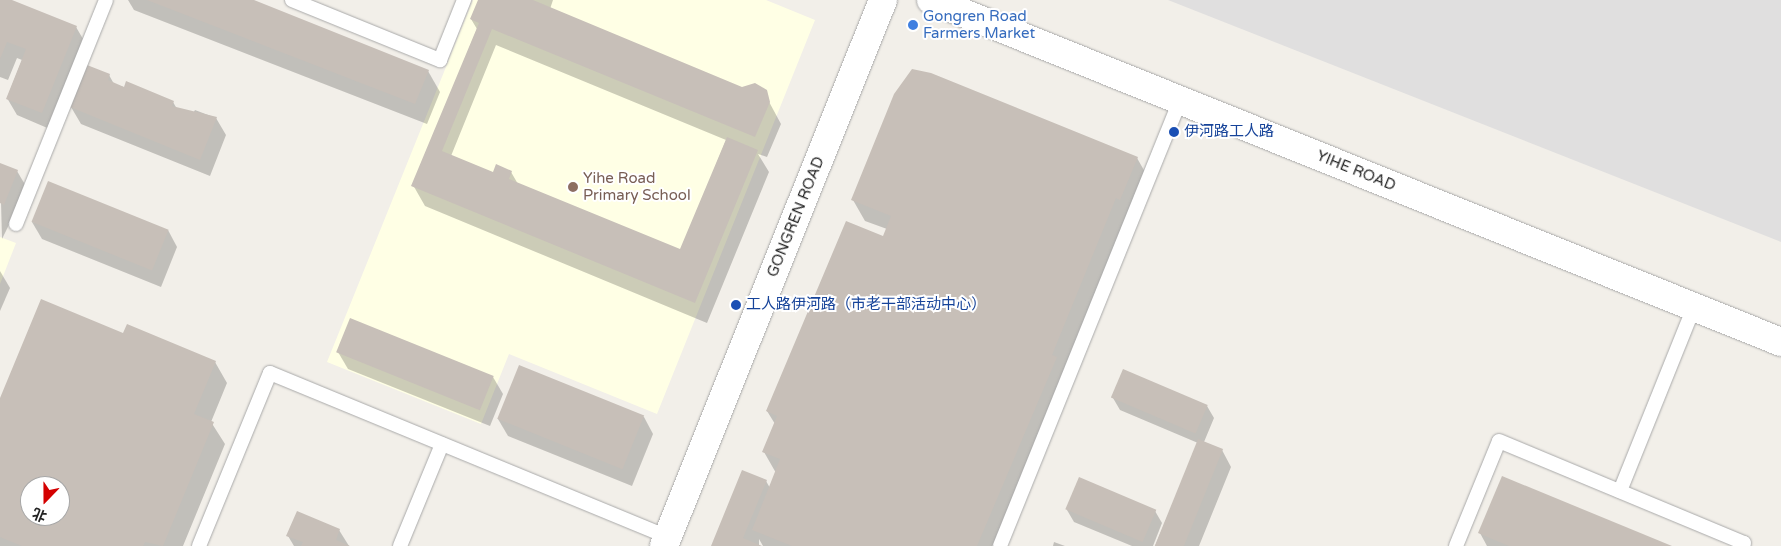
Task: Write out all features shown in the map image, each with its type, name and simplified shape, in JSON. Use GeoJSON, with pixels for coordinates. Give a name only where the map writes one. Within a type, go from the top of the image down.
{"type":"FeatureCollection","features":[{"type":"Feature","properties":{"kind":"street","name":"GONGREN ROAD"},"geometry":{"type":"LineString","coordinates":[[666,541],[883,0]]}},
{"type":"Feature","properties":{"kind":"street","name":"YIHE ROAD"},"geometry":{"type":"LineString","coordinates":[[931,0],[1781,342]]}},
{"type":"Feature","properties":{"kind":"lane"},"geometry":{"type":"LineString","coordinates":[[16,224],[106,0]]}},
{"type":"Feature","properties":{"kind":"lane"},"geometry":{"type":"LineString","coordinates":[[292,0],[440,60],[464,0]]}},
{"type":"Feature","properties":{"kind":"lane"},"geometry":{"type":"LineString","coordinates":[[1000,546],[1180,100]]}},
{"type":"Feature","properties":{"kind":"lane"},"geometry":{"type":"LineString","coordinates":[[1620,491],[1694,307]]}},
{"type":"Feature","properties":{"kind":"lane"},"geometry":{"type":"LineString","coordinates":[[199,546],[270,373],[442,444],[666,541]]}},
{"type":"Feature","properties":{"kind":"lane"},"geometry":{"type":"LineString","coordinates":[[1456,546],[1499,441],[1744,543],[1743,546]]}},
{"type":"Feature","properties":{"kind":"lane"},"geometry":{"type":"LineString","coordinates":[[400,546],[442,444]]}},
{"type":"Feature","properties":{"kind":"shaded area","name":"Yihe Road Primary School"},"geometry":{"type":"Polygon","coordinates":[[[473,0],[766,0],[815,20],[657,414],[509,354],[481,424],[327,362],[473,0]]]}},
{"type":"Feature","properties":{"kind":"shaded area"},"geometry":{"type":"Polygon","coordinates":[[[1168,0],[1781,0],[1781,242],[1168,0]]]}},
{"type":"Feature","properties":{"kind":"shaded area"},"geometry":{"type":"Polygon","coordinates":[[[0,237],[16,243],[0,284],[0,237]]]}},
{"type":"Feature","properties":{"kind":"building"},"geometry":{"type":"Polygon","coordinates":[[[0,0],[12,0],[77,26],[42,113],[6,99],[26,49],[7,42],[0,59],[0,0]]]}},
{"type":"Feature","properties":{"kind":"building"},"geometry":{"type":"Polygon","coordinates":[[[147,0],[254,0],[429,70],[415,104],[147,0]]]}},
{"type":"Feature","properties":{"kind":"building"},"geometry":{"type":"Polygon","coordinates":[[[478,0],[533,0],[742,87],[755,83],[767,90],[770,102],[755,137],[492,29],[442,151],[493,172],[496,164],[512,171],[509,179],[680,249],[727,137],[758,150],[695,303],[411,186],[479,23],[470,19],[478,0]]]}},
{"type":"Feature","properties":{"kind":"building"},"geometry":{"type":"Polygon","coordinates":[[[87,65],[110,74],[108,80],[124,87],[126,81],[174,101],[172,106],[217,117],[200,160],[70,107],[87,65]]]}},
{"type":"Feature","properties":{"kind":"building"},"geometry":{"type":"Polygon","coordinates":[[[912,69],[931,73],[1138,157],[1120,200],[1116,198],[1052,355],[1057,357],[977,546],[792,546],[752,530],[780,459],[762,452],[777,416],[766,411],[846,221],[883,236],[891,216],[851,200],[894,94],[912,69]]]}},
{"type":"Feature","properties":{"kind":"building"},"geometry":{"type":"Polygon","coordinates":[[[0,163],[18,170],[4,205],[0,203],[0,163]]]}},
{"type":"Feature","properties":{"kind":"building"},"geometry":{"type":"Polygon","coordinates":[[[48,181],[169,230],[152,270],[32,222],[48,181]]]}},
{"type":"Feature","properties":{"kind":"building"},"geometry":{"type":"Polygon","coordinates":[[[41,299],[123,333],[127,324],[216,361],[194,414],[214,422],[163,546],[145,542],[143,546],[22,546],[0,537],[0,398],[41,299]]]}},
{"type":"Feature","properties":{"kind":"building"},"geometry":{"type":"Polygon","coordinates":[[[350,318],[494,376],[480,410],[336,352],[350,318]]]}},
{"type":"Feature","properties":{"kind":"building"},"geometry":{"type":"Polygon","coordinates":[[[519,365],[644,416],[622,469],[497,419],[519,365]]]}},
{"type":"Feature","properties":{"kind":"building"},"geometry":{"type":"Polygon","coordinates":[[[1123,369],[1208,405],[1196,433],[1111,398],[1123,369]]]}},
{"type":"Feature","properties":{"kind":"building"},"geometry":{"type":"Polygon","coordinates":[[[1198,439],[1223,449],[1184,546],[1155,546],[1198,439]]]}},
{"type":"Feature","properties":{"kind":"building"},"geometry":{"type":"Polygon","coordinates":[[[742,470],[767,480],[743,538],[762,546],[711,546],[742,470]]]}},
{"type":"Feature","properties":{"kind":"building"},"geometry":{"type":"Polygon","coordinates":[[[1502,476],[1672,546],[1509,546],[1478,533],[1502,476]]]}},
{"type":"Feature","properties":{"kind":"building"},"geometry":{"type":"Polygon","coordinates":[[[1079,477],[1156,510],[1143,542],[1065,509],[1079,477]]]}},
{"type":"Feature","properties":{"kind":"building"},"geometry":{"type":"Polygon","coordinates":[[[297,511],[340,529],[336,540],[350,546],[301,546],[303,542],[286,536],[297,511]]]}},
{"type":"Feature","properties":{"kind":"place","name":"Gongren Road Farmers Market"},"geometry":{"type":"Point","coordinates":[913,25]}},
{"type":"Feature","properties":{"kind":"place","name":"伊河路工人路"},"geometry":{"type":"Point","coordinates":[1174,132]}},
{"type":"Feature","properties":{"kind":"place","name":"Yihe Road Primary School"},"geometry":{"type":"Point","coordinates":[573,187]}},
{"type":"Feature","properties":{"kind":"place","name":"工人路伊河路（市老干部活动中心）"},"geometry":{"type":"Point","coordinates":[736,305]}}]}
